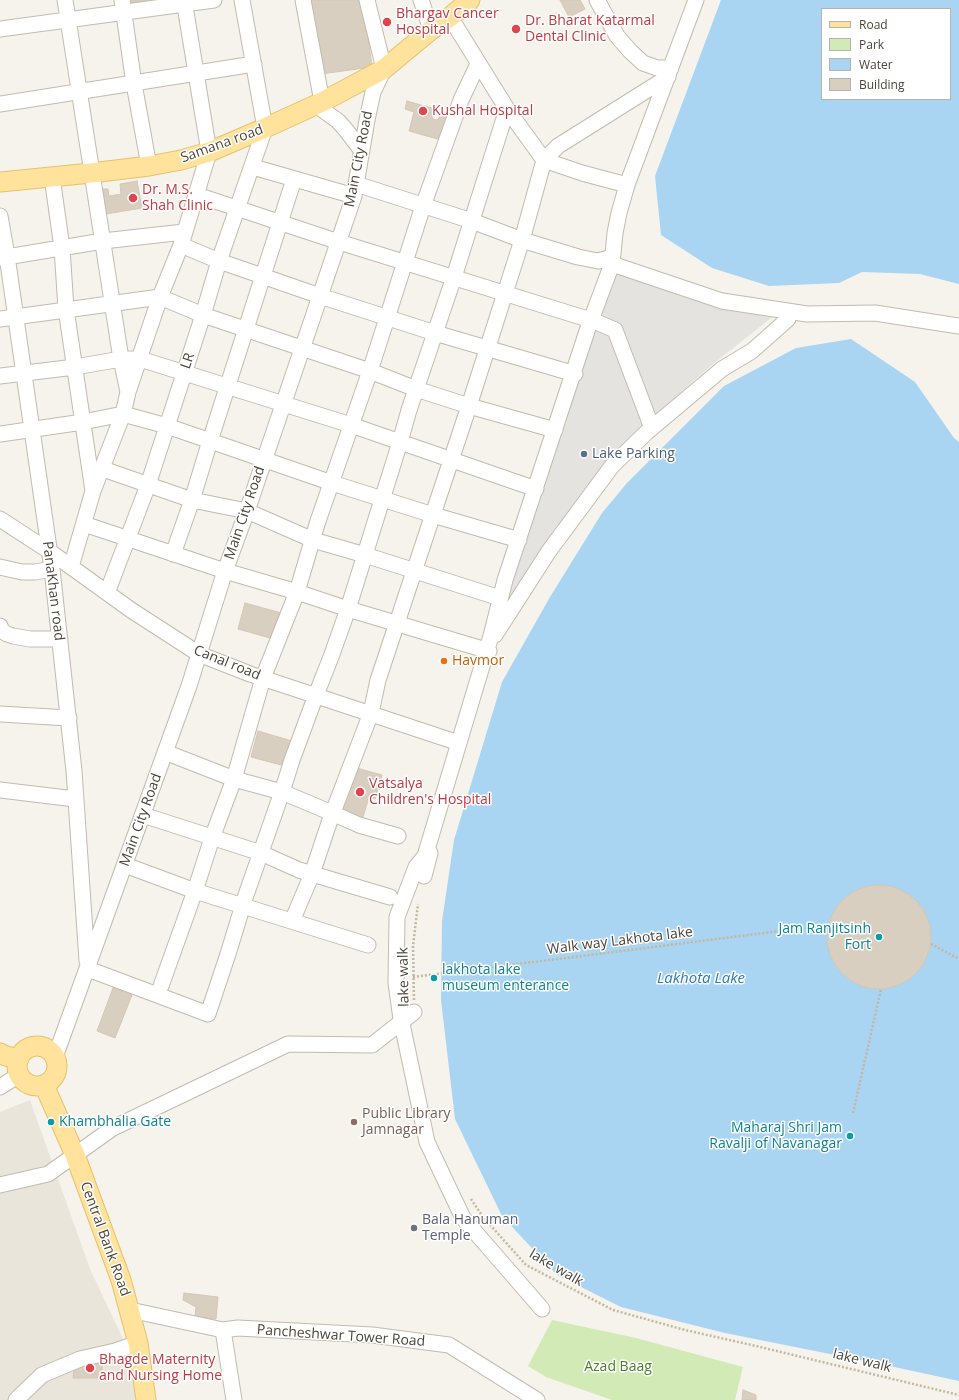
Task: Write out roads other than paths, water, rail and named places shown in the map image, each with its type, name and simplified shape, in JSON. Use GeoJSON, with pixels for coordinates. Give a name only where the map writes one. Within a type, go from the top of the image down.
{"type":"FeatureCollection","features":[{"type":"Feature","properties":{"kind":"main road","name":"Main City Road"},"geometry":{"type":"LineString","coordinates":[[384,69],[430,30],[450,17],[470,0]]}},
{"type":"Feature","properties":{"kind":"main road","name":"Samana road"},"geometry":{"type":"LineString","coordinates":[[0,182],[149,166],[181,160],[209,152],[319,104],[384,69]]}},
{"type":"Feature","properties":{"kind":"main road"},"geometry":{"type":"LineString","coordinates":[[0,1053],[19,1067],[25,1082],[31,1085],[38,1086],[50,1082],[57,1070],[57,1064],[52,1052],[40,1046],[33,1046],[22,1053],[19,1067]]}},
{"type":"Feature","properties":{"kind":"main road","name":"Central Bank Road"},"geometry":{"type":"LineString","coordinates":[[44,1085],[75,1155],[121,1280],[138,1343],[146,1400]]}},
{"type":"Feature","properties":{"kind":"street"},"geometry":{"type":"LineString","coordinates":[[65,0],[91,173],[121,359],[128,392]]}},
{"type":"Feature","properties":{"kind":"street"},"geometry":{"type":"LineString","coordinates":[[0,29],[68,20],[123,6],[214,0]]}},
{"type":"Feature","properties":{"kind":"street"},"geometry":{"type":"LineString","coordinates":[[242,0],[265,128]]}},
{"type":"Feature","properties":{"kind":"street"},"geometry":{"type":"LineString","coordinates":[[303,0],[319,104],[338,121],[362,151]]}},
{"type":"Feature","properties":{"kind":"street"},"geometry":{"type":"LineString","coordinates":[[367,0],[384,69]]}},
{"type":"Feature","properties":{"kind":"street"},"geometry":{"type":"LineString","coordinates":[[421,0],[430,30]]}},
{"type":"Feature","properties":{"kind":"street"},"geometry":{"type":"LineString","coordinates":[[597,0],[617,36],[630,52],[643,63],[670,73]]}},
{"type":"Feature","properties":{"kind":"street"},"geometry":{"type":"LineString","coordinates":[[542,1310],[463,1218],[427,1142],[401,1022],[396,983],[397,917],[416,867],[425,856],[488,650],[500,598],[554,430],[612,261],[619,213],[627,185],[696,0]]}},
{"type":"Feature","properties":{"kind":"street"},"geometry":{"type":"LineString","coordinates":[[71,567],[93,491],[122,414],[160,297],[183,238],[209,152],[184,2]]}},
{"type":"Feature","properties":{"kind":"street"},"geometry":{"type":"LineString","coordinates":[[123,6],[134,84],[149,166]]}},
{"type":"Feature","properties":{"kind":"street"},"geometry":{"type":"LineString","coordinates":[[450,17],[507,109],[544,160],[582,173],[627,185]]}},
{"type":"Feature","properties":{"kind":"street"},"geometry":{"type":"LineString","coordinates":[[0,104],[254,64]]}},
{"type":"Feature","properties":{"kind":"street"},"geometry":{"type":"LineString","coordinates":[[161,986],[234,779],[263,678],[297,592],[312,540],[388,318],[423,206],[461,100],[478,64]]}},
{"type":"Feature","properties":{"kind":"street","name":"Main City Road"},"geometry":{"type":"LineString","coordinates":[[55,1057],[165,752],[199,654],[224,571],[247,511],[263,460],[339,242],[355,190],[373,92],[384,69]]}},
{"type":"Feature","properties":{"kind":"street"},"geometry":{"type":"LineString","coordinates":[[292,921],[312,874],[332,813],[371,713],[378,680],[452,459],[522,240],[544,160],[558,146],[670,73]]}},
{"type":"Feature","properties":{"kind":"street"},"geometry":{"type":"LineString","coordinates":[[88,969],[208,1014],[292,760],[348,609],[416,389],[454,277],[507,109]]}},
{"type":"Feature","properties":{"kind":"street","name":"LR"},"geometry":{"type":"LineString","coordinates":[[107,593],[148,485],[219,261],[265,128]]}},
{"type":"Feature","properties":{"kind":"street"},"geometry":{"type":"LineString","coordinates":[[252,167],[294,180],[355,190],[423,206],[472,221],[522,240],[589,260],[612,261],[722,302],[806,314],[875,313],[959,326]]}},
{"type":"Feature","properties":{"kind":"street"},"geometry":{"type":"LineString","coordinates":[[52,177],[62,248],[66,309],[93,491]]}},
{"type":"Feature","properties":{"kind":"street"},"geometry":{"type":"LineString","coordinates":[[173,554],[192,500],[227,386],[294,180]]}},
{"type":"Feature","properties":{"kind":"street"},"geometry":{"type":"LineString","coordinates":[[197,195],[339,242],[592,321],[615,330],[652,428]]}},
{"type":"Feature","properties":{"kind":"street","name":"PanaKhan road"},"geometry":{"type":"LineString","coordinates":[[0,216],[3,257],[16,316],[52,569],[74,771],[88,969]]}},
{"type":"Feature","properties":{"kind":"street"},"geometry":{"type":"LineString","coordinates":[[3,257],[103,241],[183,238],[219,261],[320,296],[435,333],[574,373]]}},
{"type":"Feature","properties":{"kind":"street"},"geometry":{"type":"LineString","coordinates":[[0,319],[160,297],[203,315],[370,371],[416,389],[469,406],[554,430]]}},
{"type":"Feature","properties":{"kind":"street"},"geometry":{"type":"LineString","coordinates":[[488,650],[493,639],[549,551],[612,466],[652,428],[722,369],[752,351],[788,319]]}},
{"type":"Feature","properties":{"kind":"street"},"geometry":{"type":"LineString","coordinates":[[0,376],[121,359],[140,359],[351,425],[535,489]]}},
{"type":"Feature","properties":{"kind":"street"},"geometry":{"type":"LineString","coordinates":[[0,434],[83,422],[122,414],[167,426],[332,484],[519,540]]}},
{"type":"Feature","properties":{"kind":"street"},"geometry":{"type":"LineString","coordinates":[[102,469],[192,500],[247,511],[312,540],[365,555],[414,572],[500,598]]}},
{"type":"Feature","properties":{"kind":"street","name":"Canal road"},"geometry":{"type":"LineString","coordinates":[[0,519],[199,654],[263,678],[459,743]]}},
{"type":"Feature","properties":{"kind":"street"},"geometry":{"type":"LineString","coordinates":[[84,524],[224,571],[488,650]]}},
{"type":"Feature","properties":{"kind":"street"},"geometry":{"type":"LineString","coordinates":[[0,567],[22,572],[35,572],[52,569]]}},
{"type":"Feature","properties":{"kind":"street"},"geometry":{"type":"LineString","coordinates":[[0,626],[2,631],[13,636],[30,639],[60,640]]}},
{"type":"Feature","properties":{"kind":"street"},"geometry":{"type":"LineString","coordinates":[[0,714],[69,718]]}},
{"type":"Feature","properties":{"kind":"street"},"geometry":{"type":"LineString","coordinates":[[424,876],[459,743]]}},
{"type":"Feature","properties":{"kind":"street"},"geometry":{"type":"LineString","coordinates":[[165,752],[234,779],[282,792],[359,825],[398,836]]}},
{"type":"Feature","properties":{"kind":"street"},"geometry":{"type":"LineString","coordinates":[[0,790],[75,799]]}},
{"type":"Feature","properties":{"kind":"street"},"geometry":{"type":"LineString","coordinates":[[143,815],[260,853],[299,870],[390,897]]}},
{"type":"Feature","properties":{"kind":"street"},"geometry":{"type":"LineString","coordinates":[[125,865],[195,891],[368,945]]}},
{"type":"Feature","properties":{"kind":"street"},"geometry":{"type":"LineString","coordinates":[[0,1185],[48,1174],[114,1128],[288,1044],[372,1045],[414,1012]]}},
{"type":"Feature","properties":{"kind":"street"},"geometry":{"type":"LineString","coordinates":[[0,1087],[19,1067]]}},
{"type":"Feature","properties":{"kind":"street","name":"Pancheshwar Tower Road"},"geometry":{"type":"LineString","coordinates":[[130,1310],[223,1330],[238,1328],[372,1335],[450,1345],[537,1400]]}},
{"type":"Feature","properties":{"kind":"street"},"geometry":{"type":"LineString","coordinates":[[223,1330],[234,1400]]}},
{"type":"Feature","properties":{"kind":"street"},"geometry":{"type":"LineString","coordinates":[[16,1400],[42,1375],[80,1359],[115,1351],[138,1343]]}},
{"type":"Feature","properties":{"kind":"water"},"geometry":{"type":"Polygon","coordinates":[[[721,0],[959,0],[959,284],[920,274],[862,272],[839,283],[769,286],[712,268],[661,235],[655,176],[721,0]]]}},
{"type":"Feature","properties":{"kind":"water","name":"Lakhota Lake"},"geometry":{"type":"Polygon","coordinates":[[[851,339],[915,382],[954,438],[959,442],[959,1381],[725,1333],[621,1307],[557,1275],[502,1216],[455,1119],[441,1000],[442,921],[454,840],[502,682],[550,597],[602,513],[627,483],[724,386],[796,348],[851,339]]]}},
{"type":"Feature","properties":{"kind":"place","name":"Bhargav Cancer Hospital"},"geometry":{"type":"Point","coordinates":[387,22]}},
{"type":"Feature","properties":{"kind":"place","name":"Dr. Bharat Katarmal Dental Clinic"},"geometry":{"type":"Point","coordinates":[516,29]}},
{"type":"Feature","properties":{"kind":"place","name":"Kushal Hospital"},"geometry":{"type":"Point","coordinates":[423,111]}},
{"type":"Feature","properties":{"kind":"place","name":"Dr. M.S. Shah Clinic"},"geometry":{"type":"Point","coordinates":[133,198]}},
{"type":"Feature","properties":{"kind":"place","name":"Lake Parking"},"geometry":{"type":"Point","coordinates":[584,454]}},
{"type":"Feature","properties":{"kind":"place","name":"Havmor"},"geometry":{"type":"Point","coordinates":[444,661]}},
{"type":"Feature","properties":{"kind":"place","name":"Vatsalya Children's Hospital"},"geometry":{"type":"Point","coordinates":[360,792]}},
{"type":"Feature","properties":{"kind":"place","name":"Jam Ranjitsinh Fort"},"geometry":{"type":"Point","coordinates":[879,937]}},
{"type":"Feature","properties":{"kind":"place","name":"lakhota lake museum enterance"},"geometry":{"type":"Point","coordinates":[434,978]}},
{"type":"Feature","properties":{"kind":"place","name":"Khambhalia Gate"},"geometry":{"type":"Point","coordinates":[51,1122]}},
{"type":"Feature","properties":{"kind":"place","name":"Public Library Jamnagar"},"geometry":{"type":"Point","coordinates":[354,1122]}},
{"type":"Feature","properties":{"kind":"place","name":"Maharaj Shri Jam Ravalji of Navanagar"},"geometry":{"type":"Point","coordinates":[850,1136]}},
{"type":"Feature","properties":{"kind":"place","name":"Bala Hanuman Temple"},"geometry":{"type":"Point","coordinates":[414,1228]}},
{"type":"Feature","properties":{"kind":"place","name":"Bhagde Maternity and Nursing Home"},"geometry":{"type":"Point","coordinates":[90,1368]}},
{"type":"Feature","properties":{"kind":"park label","name":"Azad Baag"},"geometry":{"type":"Point","coordinates":[618,1367]}}]}
